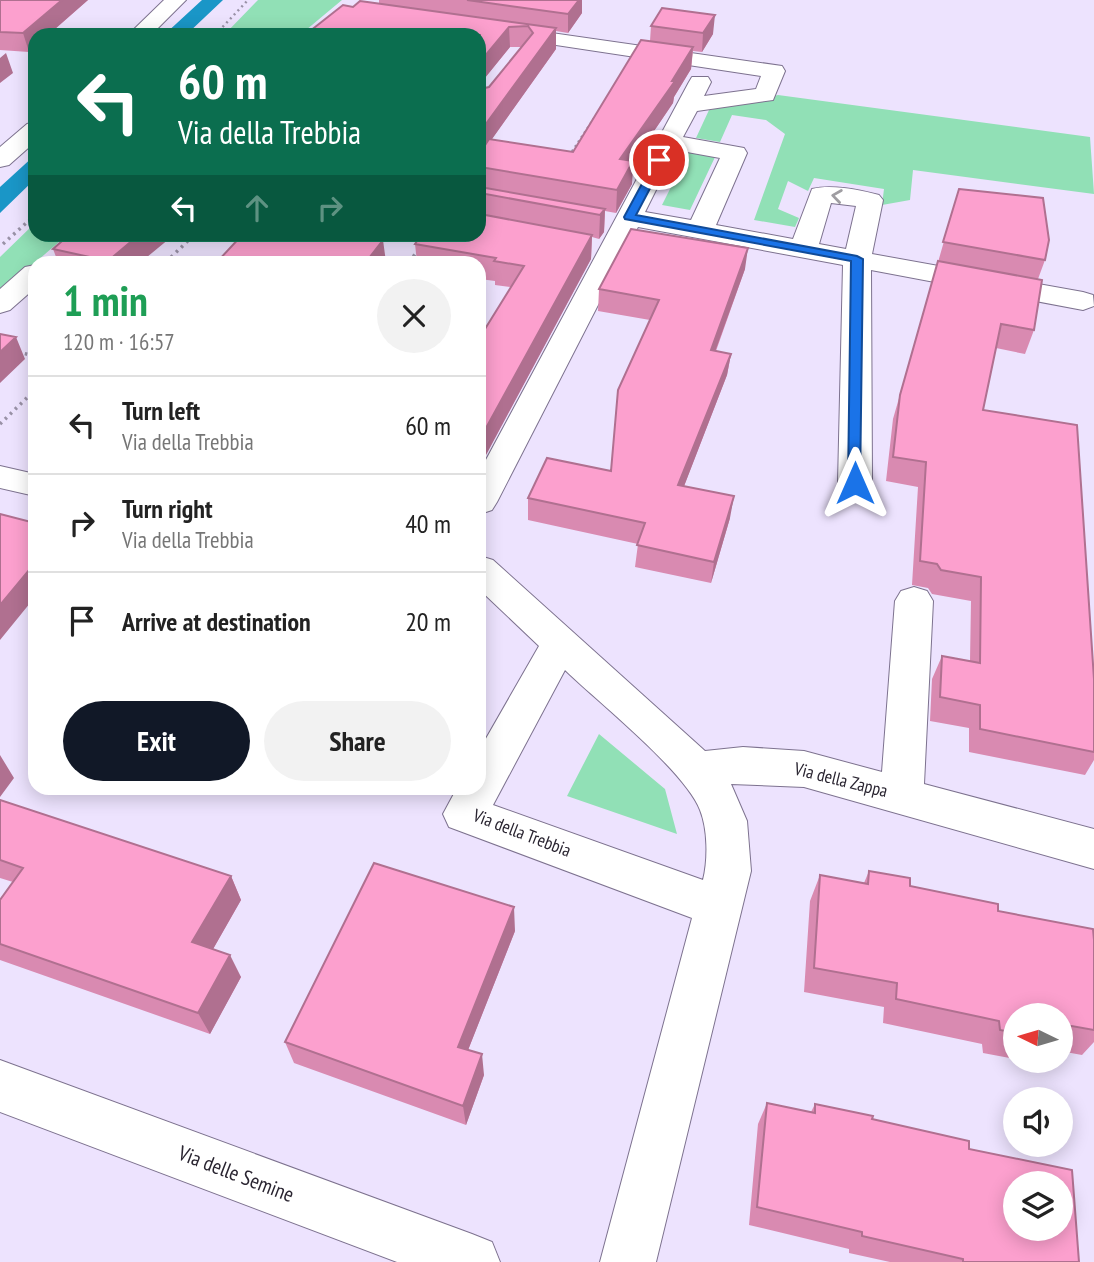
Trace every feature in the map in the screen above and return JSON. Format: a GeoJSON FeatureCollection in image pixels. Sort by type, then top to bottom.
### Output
{"type":"FeatureCollection","features":[{"type":"Feature","properties":{"kind":"street"},"geometry":{"type":"LineString","coordinates":[[146,28],[176,0]]}},
{"type":"Feature","properties":{"kind":"street"},"geometry":{"type":"LineString","coordinates":[[486,30],[774,71],[765,94],[688,105]]}},
{"type":"Feature","properties":{"kind":"street"},"geometry":{"type":"LineString","coordinates":[[486,489],[598,249],[669,142],[711,62]]}},
{"type":"Feature","properties":{"kind":"street"},"geometry":{"type":"LineString","coordinates":[[0,160],[28,135]]}},
{"type":"Feature","properties":{"kind":"street"},"geometry":{"type":"LineString","coordinates":[[669,142],[735,153],[700,230]]}},
{"type":"Feature","properties":{"kind":"street"},"geometry":{"type":"LineString","coordinates":[[804,249],[821,194],[870,200],[857,259],[855,483]]}},
{"type":"Feature","properties":{"kind":"street"},"geometry":{"type":"LineString","coordinates":[[618,221],[700,230],[1083,301]]}},
{"type":"Feature","properties":{"kind":"street"},"geometry":{"type":"LineString","coordinates":[[349,256],[361,242]]}},
{"type":"Feature","properties":{"kind":"street"},"geometry":{"type":"LineString","coordinates":[[0,304],[28,280]]}},
{"type":"Feature","properties":{"kind":"street"},"geometry":{"type":"LineString","coordinates":[[0,477],[28,483]]}},
{"type":"Feature","properties":{"kind":"street"},"geometry":{"type":"LineString","coordinates":[[486,579],[498,598],[560,643],[696,769],[715,794],[725,816],[728,871],[628,1262]]}},
{"type":"Feature","properties":{"kind":"street","name":"Via della Zappa"},"geometry":{"type":"LineString","coordinates":[[902,796],[914,601]]}},
{"type":"Feature","properties":{"kind":"street","name":"Via della Trebbia"},"geometry":{"type":"LineString","coordinates":[[486,776],[560,643]]}},
{"type":"Feature","properties":{"kind":"street","name":"Via della Zappa"},"geometry":{"type":"LineString","coordinates":[[696,769],[743,765],[793,768],[1094,849]]}},
{"type":"Feature","properties":{"kind":"street","name":"Via della Trebbia"},"geometry":{"type":"LineString","coordinates":[[476,795],[465,814],[719,906]]}},
{"type":"Feature","properties":{"kind":"street","name":"Via delle Semine"},"geometry":{"type":"LineString","coordinates":[[0,1086],[471,1262]]}},
{"type":"Feature","properties":{"kind":"path"},"geometry":{"type":"LineString","coordinates":[[222,28],[248,0]]}},
{"type":"Feature","properties":{"kind":"path"},"geometry":{"type":"LineString","coordinates":[[564,164],[637,51]]}},
{"type":"Feature","properties":{"kind":"path"},"geometry":{"type":"LineString","coordinates":[[0,247],[28,221]]}},
{"type":"Feature","properties":{"kind":"path"},"geometry":{"type":"LineString","coordinates":[[172,256],[187,242]]}},
{"type":"Feature","properties":{"kind":"path"},"geometry":{"type":"LineString","coordinates":[[414,256],[423,244]]}},
{"type":"Feature","properties":{"kind":"path"},"geometry":{"type":"LineString","coordinates":[[12,350],[28,354]]}},
{"type":"Feature","properties":{"kind":"path"},"geometry":{"type":"LineString","coordinates":[[0,424],[28,397]]}},
{"type":"Feature","properties":{"kind":"green space"},"geometry":{"type":"Polygon","coordinates":[[[258,0],[342,0],[308,28],[231,28],[258,0]]]}},
{"type":"Feature","properties":{"kind":"green space"},"geometry":{"type":"Polygon","coordinates":[[[778,95],[1090,137],[1094,194],[913,170],[910,200],[882,205],[884,189],[814,178],[808,191],[788,181],[778,209],[799,218],[795,227],[754,220],[785,134],[766,120],[732,115],[720,142],[696,138],[709,110],[778,95]]]}},
{"type":"Feature","properties":{"kind":"green space"},"geometry":{"type":"Polygon","coordinates":[[[689,151],[716,155],[690,210],[662,205],[689,151]]]}},
{"type":"Feature","properties":{"kind":"green space"},"geometry":{"type":"Polygon","coordinates":[[[28,230],[28,242],[59,242],[43,256],[28,256],[28,269],[0,293],[0,257],[28,230]]]}},
{"type":"Feature","properties":{"kind":"green space"},"geometry":{"type":"Polygon","coordinates":[[[599,734],[665,789],[677,834],[567,796],[599,734]]]}},
{"type":"Feature","properties":{"kind":"water"},"geometry":{"type":"Polygon","coordinates":[[[202,0],[223,0],[193,28],[172,28],[202,0]]]}},
{"type":"Feature","properties":{"kind":"water"},"geometry":{"type":"Polygon","coordinates":[[[28,161],[28,186],[0,213],[0,187],[28,161]]]}},
{"type":"Feature","properties":{"kind":"building"},"geometry":{"type":"Polygon","coordinates":[[[0,0],[62,0],[23,33],[0,32],[0,0]]]}},
{"type":"Feature","properties":{"kind":"building"},"geometry":{"type":"Polygon","coordinates":[[[467,0],[579,0],[568,14],[467,0]]]}},
{"type":"Feature","properties":{"kind":"building"},"geometry":{"type":"Polygon","coordinates":[[[360,1],[556,28],[486,124],[486,88],[533,33],[528,26],[509,27],[486,55],[486,28],[314,28],[343,5],[353,7],[360,1]]]}},
{"type":"Feature","properties":{"kind":"building"},"geometry":{"type":"Polygon","coordinates":[[[662,8],[715,15],[703,33],[651,26],[662,8]]]}},
{"type":"Feature","properties":{"kind":"building"},"geometry":{"type":"Polygon","coordinates":[[[641,40],[693,47],[672,81],[675,81],[620,159],[633,161],[617,190],[486,168],[486,144],[489,139],[573,152],[641,40]]]}},
{"type":"Feature","properties":{"kind":"building"},"geometry":{"type":"Polygon","coordinates":[[[486,188],[605,209],[600,215],[486,194],[486,188]]]}},
{"type":"Feature","properties":{"kind":"building"},"geometry":{"type":"Polygon","coordinates":[[[959,189],[1043,198],[1049,240],[1045,260],[943,242],[959,189]]]}},
{"type":"Feature","properties":{"kind":"building"},"geometry":{"type":"Polygon","coordinates":[[[486,215],[592,235],[486,428],[486,327],[524,266],[494,261],[496,258],[415,244],[486,242],[486,215]]]}},
{"type":"Feature","properties":{"kind":"building"},"geometry":{"type":"Polygon","coordinates":[[[631,229],[748,248],[711,350],[731,354],[678,485],[734,496],[714,562],[637,545],[645,523],[528,498],[547,458],[611,471],[618,390],[659,300],[599,289],[631,229]]]}},
{"type":"Feature","properties":{"kind":"building"},"geometry":{"type":"Polygon","coordinates":[[[61,242],[131,242],[114,256],[85,256],[53,249],[61,242]]]}},
{"type":"Feature","properties":{"kind":"building"},"geometry":{"type":"Polygon","coordinates":[[[236,242],[381,242],[371,256],[223,256],[236,242]]]}},
{"type":"Feature","properties":{"kind":"building"},"geometry":{"type":"Polygon","coordinates":[[[938,261],[1042,280],[1034,330],[1001,324],[983,410],[1077,425],[1094,679],[1094,752],[980,729],[980,705],[940,697],[942,656],[980,663],[981,577],[941,570],[937,564],[920,561],[926,462],[893,457],[900,395],[938,261]]]}},
{"type":"Feature","properties":{"kind":"building"},"geometry":{"type":"Polygon","coordinates":[[[0,334],[16,337],[0,352],[0,334]]]}},
{"type":"Feature","properties":{"kind":"building"},"geometry":{"type":"Polygon","coordinates":[[[0,514],[28,521],[28,571],[0,605],[0,514]]]}},
{"type":"Feature","properties":{"kind":"building"},"geometry":{"type":"Polygon","coordinates":[[[0,800],[231,876],[192,942],[230,955],[198,1013],[0,944],[0,900],[23,868],[0,860],[0,800]]]}},
{"type":"Feature","properties":{"kind":"building"},"geometry":{"type":"Polygon","coordinates":[[[374,863],[514,907],[458,1047],[482,1054],[463,1106],[285,1042],[374,863]]]}},
{"type":"Feature","properties":{"kind":"building"},"geometry":{"type":"Polygon","coordinates":[[[869,871],[910,878],[910,886],[998,904],[998,911],[1093,929],[1094,1030],[1073,1026],[1073,1003],[1003,1003],[1003,1031],[1000,1030],[999,1021],[896,999],[897,983],[814,968],[820,875],[868,884],[869,871]]]}},
{"type":"Feature","properties":{"kind":"building"},"geometry":{"type":"Polygon","coordinates":[[[767,1103],[815,1113],[815,1104],[873,1116],[872,1119],[969,1141],[969,1149],[1072,1170],[1003,1171],[1003,1241],[1073,1241],[1073,1183],[1079,1262],[963,1262],[963,1259],[862,1236],[862,1232],[757,1207],[767,1103]]]}},
{"type":"Feature","properties":{"kind":"route"},"geometry":{"type":"LineString","coordinates":[[659,160],[629,217],[857,259],[855,483]]}}]}
